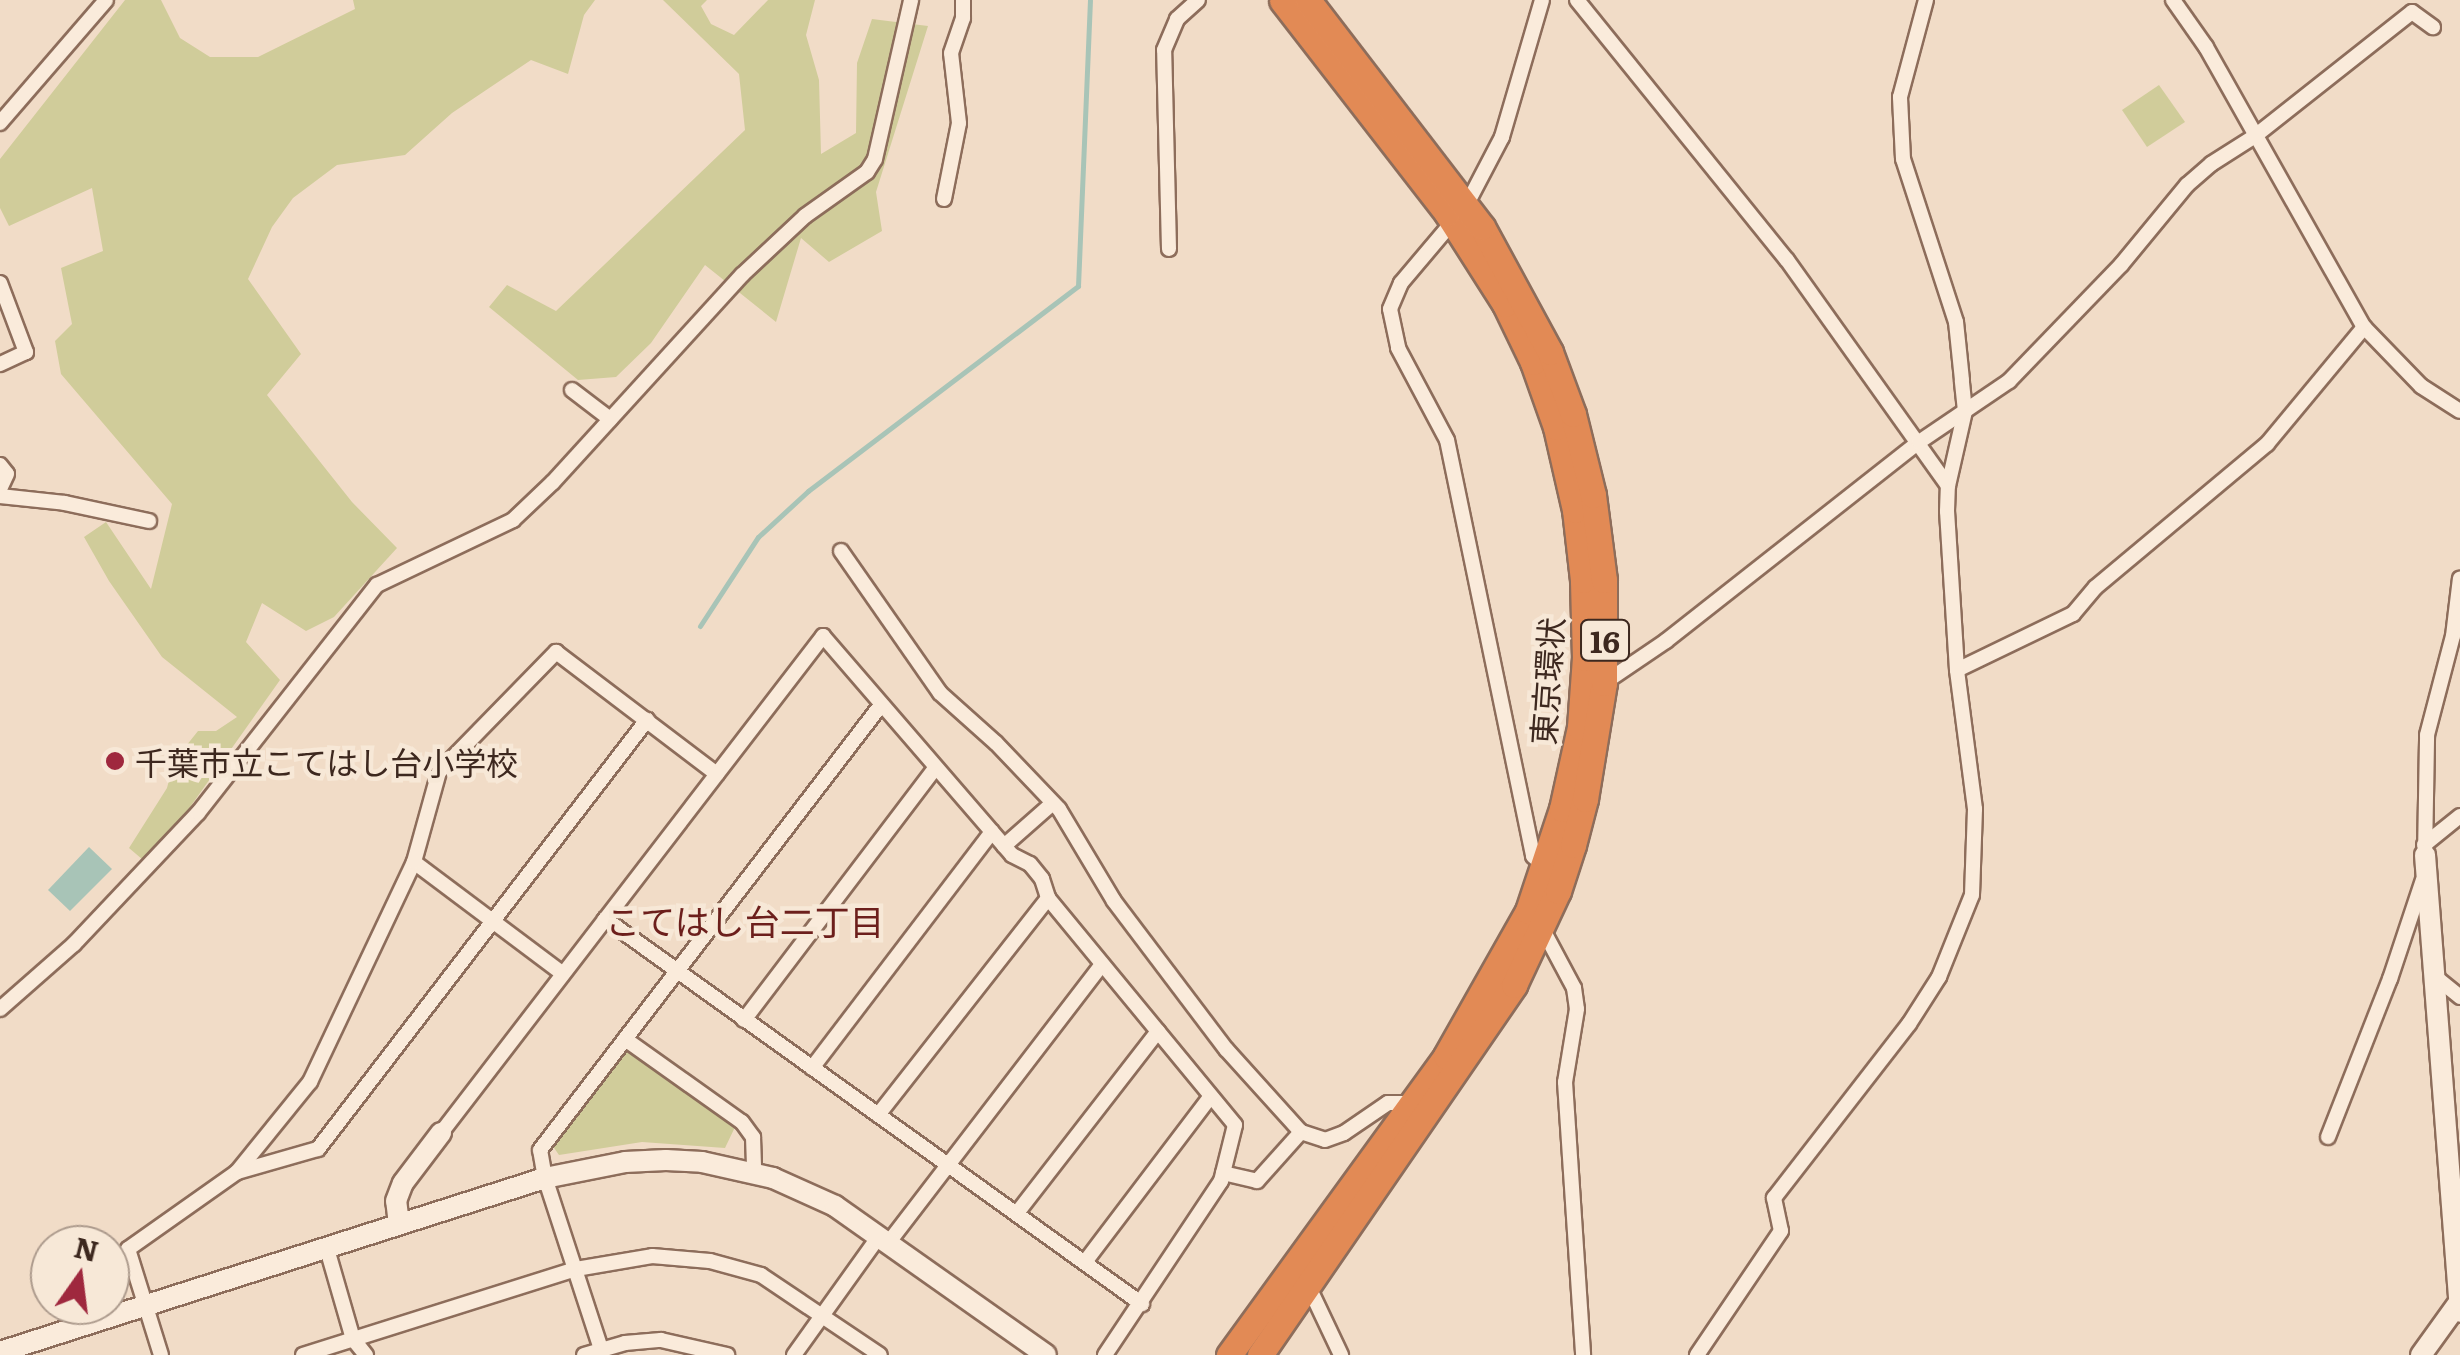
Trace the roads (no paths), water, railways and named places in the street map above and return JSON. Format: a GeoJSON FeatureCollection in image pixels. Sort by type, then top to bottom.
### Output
{"type":"FeatureCollection","features":[{"type":"Feature","properties":{"kind":"highway","name":"東京環状"},"geometry":{"type":"LineString","coordinates":[[1260,1355],[1302,1273],[1473,1015],[1528,911],[1545,866],[1580,727],[1583,580],[1574,510],[1556,427],[1533,362],[1460,215],[1282,0]]}},
{"type":"Feature","properties":{"kind":"highway","name":"東京環状"},"geometry":{"type":"LineString","coordinates":[[1230,1355],[1302,1273],[1484,1033],[1558,890],[1586,800],[1604,683],[1604,580],[1593,495],[1574,414],[1524,299],[1308,0]]}},
{"type":"Feature","properties":{"kind":"street"},"geometry":{"type":"LineString","coordinates":[[0,123],[106,0]]}},
{"type":"Feature","properties":{"kind":"street"},"geometry":{"type":"LineString","coordinates":[[0,1009],[74,944],[198,813],[377,586],[513,520],[742,275],[805,216],[866,172],[875,158],[910,0]]}},
{"type":"Feature","properties":{"kind":"street"},"geometry":{"type":"LineString","coordinates":[[944,199],[960,123],[950,61],[963,18],[963,0]]}},
{"type":"Feature","properties":{"kind":"street"},"geometry":{"type":"LineString","coordinates":[[1169,250],[1164,50],[1177,18],[1198,0]]}},
{"type":"Feature","properties":{"kind":"street"},"geometry":{"type":"LineString","coordinates":[[1542,0],[1502,137],[1460,215],[1392,298],[1391,324],[1398,348],[1446,440],[1533,856],[1545,866]]}},
{"type":"Feature","properties":{"kind":"street"},"geometry":{"type":"LineString","coordinates":[[1576,0],[1787,260],[1948,486]]}},
{"type":"Feature","properties":{"kind":"street"},"geometry":{"type":"LineString","coordinates":[[1697,1355],[1781,1231],[1774,1198],[1909,1024],[1958,934],[1972,895],[1976,840],[1957,670],[1948,486],[1965,411],[1956,322],[1903,159],[1900,97],[1926,0]]}},
{"type":"Feature","properties":{"kind":"street"},"geometry":{"type":"LineString","coordinates":[[2173,0],[2206,47],[2364,326],[2421,386],[2460,411]]}},
{"type":"Feature","properties":{"kind":"street"},"geometry":{"type":"LineString","coordinates":[[1604,683],[1666,640],[1919,442],[2009,381],[2121,265],[2187,185],[2412,12],[2433,28]]}},
{"type":"Feature","properties":{"kind":"street"},"geometry":{"type":"LineString","coordinates":[[0,283],[26,352],[0,364]]}},
{"type":"Feature","properties":{"kind":"street"},"geometry":{"type":"LineString","coordinates":[[1957,670],[2073,614],[2096,587],[2267,444],[2364,326]]}},
{"type":"Feature","properties":{"kind":"street"},"geometry":{"type":"LineString","coordinates":[[572,390],[610,419]]}},
{"type":"Feature","properties":{"kind":"street"},"geometry":{"type":"LineString","coordinates":[[0,465],[6,474],[0,493],[149,520]]}},
{"type":"Feature","properties":{"kind":"street"},"geometry":{"type":"LineString","coordinates":[[841,551],[940,693],[996,743],[1053,803],[1114,900],[1226,1049],[1301,1132],[1325,1140],[1344,1133],[1388,1103],[1413,1102]]}},
{"type":"Feature","properties":{"kind":"street"},"geometry":{"type":"LineString","coordinates":[[2460,578],[2453,636],[2427,735],[2425,856],[2460,1312]]}},
{"type":"Feature","properties":{"kind":"street"},"geometry":{"type":"LineString","coordinates":[[399,1224],[396,1201],[403,1184],[822,636],[1004,846],[1030,864],[1042,879],[1048,898],[1234,1124],[1222,1173],[1142,1304],[1104,1355]]}},
{"type":"Feature","properties":{"kind":"street"},"geometry":{"type":"LineString","coordinates":[[161,1355],[128,1249],[237,1172],[310,1082],[414,862],[439,772],[556,652],[717,774]]}},
{"type":"Feature","properties":{"kind":"street"},"geometry":{"type":"LineString","coordinates":[[601,1350],[545,1178],[540,1150],[881,705]]}},
{"type":"Feature","properties":{"kind":"street"},"geometry":{"type":"LineString","coordinates":[[237,1172],[318,1149],[647,720]]}},
{"type":"Feature","properties":{"kind":"street"},"geometry":{"type":"LineString","coordinates":[[744,1020],[936,768]]}},
{"type":"Feature","properties":{"kind":"street"},"geometry":{"type":"LineString","coordinates":[[1004,846],[1053,803]]}},
{"type":"Feature","properties":{"kind":"street"},"geometry":{"type":"LineString","coordinates":[[2328,1137],[2390,978],[2425,856],[2460,816]]}},
{"type":"Feature","properties":{"kind":"street"},"geometry":{"type":"LineString","coordinates":[[812,1068],[992,832]]}},
{"type":"Feature","properties":{"kind":"street"},"geometry":{"type":"LineString","coordinates":[[414,862],[563,974]]}},
{"type":"Feature","properties":{"kind":"street"},"geometry":{"type":"LineString","coordinates":[[878,1115],[1048,898]]}},
{"type":"Feature","properties":{"kind":"street"},"geometry":{"type":"LineString","coordinates":[[605,920],[1142,1304]]}},
{"type":"Feature","properties":{"kind":"street"},"geometry":{"type":"LineString","coordinates":[[1541,927],[1574,988],[1577,1010],[1565,1082],[1583,1355]]}},
{"type":"Feature","properties":{"kind":"street"},"geometry":{"type":"LineString","coordinates":[[794,1355],[884,1239],[948,1165],[1102,964]]}},
{"type":"Feature","properties":{"kind":"street"},"geometry":{"type":"LineString","coordinates":[[2434,976],[2460,996]]}},
{"type":"Feature","properties":{"kind":"street"},"geometry":{"type":"LineString","coordinates":[[1017,1213],[1158,1031]]}},
{"type":"Feature","properties":{"kind":"street"},"geometry":{"type":"LineString","coordinates":[[625,1039],[742,1122],[752,1137],[754,1174]]}},
{"type":"Feature","properties":{"kind":"street"},"geometry":{"type":"LineString","coordinates":[[1085,1262],[1211,1096]]}},
{"type":"Feature","properties":{"kind":"street"},"geometry":{"type":"LineString","coordinates":[[1222,1173],[1257,1181],[1301,1132]]}},
{"type":"Feature","properties":{"kind":"street"},"geometry":{"type":"LineString","coordinates":[[0,1352],[545,1178],[625,1162],[666,1160],[754,1174],[835,1206],[1046,1355]]}},
{"type":"Feature","properties":{"kind":"street"},"geometry":{"type":"LineString","coordinates":[[327,1249],[352,1339],[366,1355]]}},
{"type":"Feature","properties":{"kind":"street"},"geometry":{"type":"LineString","coordinates":[[303,1355],[576,1269],[652,1256],[710,1262],[761,1275],[880,1355]]}},
{"type":"Feature","properties":{"kind":"street"},"geometry":{"type":"LineString","coordinates":[[1302,1273],[1341,1355]]}},
{"type":"Feature","properties":{"kind":"street"},"geometry":{"type":"LineString","coordinates":[[2421,1355],[2460,1301]]}},
{"type":"Feature","properties":{"kind":"street"},"geometry":{"type":"LineString","coordinates":[[584,1355],[661,1340],[728,1355]]}},
{"type":"Feature","properties":{"kind":"waterway"},"geometry":{"type":"LineString","coordinates":[[700,626],[758,537],[808,491],[1078,286],[1090,0]]}},
{"type":"Feature","properties":{"kind":"place","name":"千葉市立こてはし台小学校"},"geometry":{"type":"Point","coordinates":[115,761]}},
{"type":"Feature","properties":{"kind":"district","name":"こてはし台二丁目"},"geometry":{"type":"Point","coordinates":[745,920]}}]}
